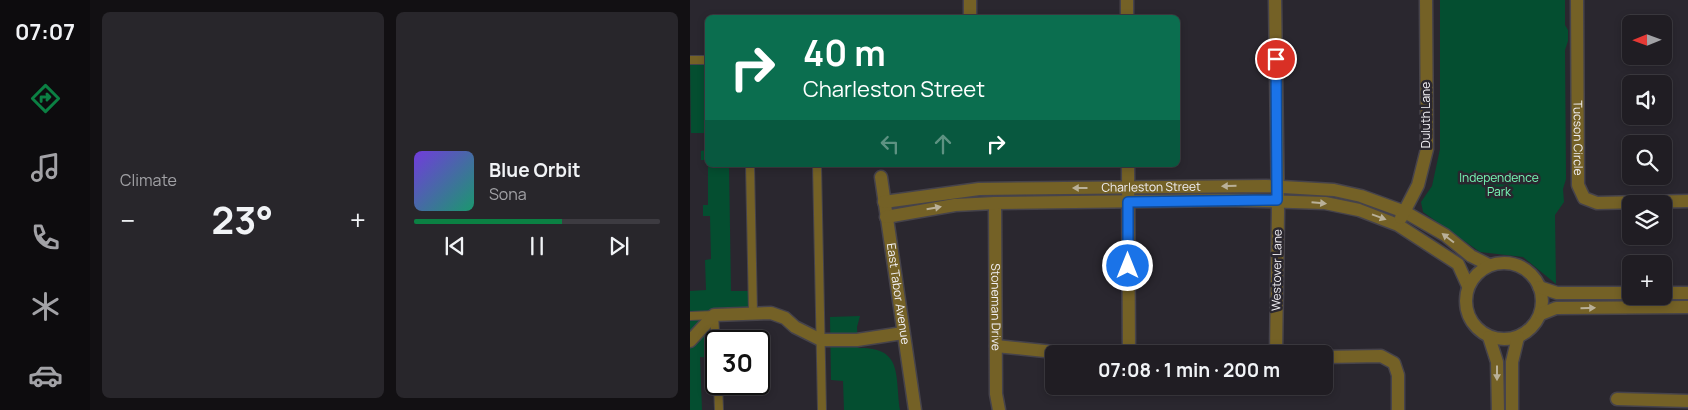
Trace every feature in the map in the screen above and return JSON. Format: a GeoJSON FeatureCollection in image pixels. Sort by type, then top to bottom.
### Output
{"type":"FeatureCollection","features":[{"type":"Feature","properties":{"kind":"street"},"geometry":{"type":"LineString","coordinates":[[970,0],[970,15]]}},
{"type":"Feature","properties":{"kind":"street"},"geometry":{"type":"LineString","coordinates":[[1127,0],[1127,15]]}},
{"type":"Feature","properties":{"kind":"street","name":"Westover Lane"},"geometry":{"type":"LineString","coordinates":[[1275,0],[1276,345]]}},
{"type":"Feature","properties":{"kind":"street","name":"Duluth Lane"},"geometry":{"type":"LineString","coordinates":[[1398,225],[1418,185],[1427,149],[1426,0]]}},
{"type":"Feature","properties":{"kind":"street","name":"Tucson Circle"},"geometry":{"type":"LineString","coordinates":[[1576,0],[1578,185],[1584,198],[1597,202],[1688,201]]}},
{"type":"Feature","properties":{"kind":"street"},"geometry":{"type":"LineString","coordinates":[[1128,167],[1129,345]]}},
{"type":"Feature","properties":{"kind":"street","name":"East Tabor Avenue"},"geometry":{"type":"LineString","coordinates":[[881,177],[915,410]]}},
{"type":"Feature","properties":{"kind":"street","name":"Charleston Street"},"geometry":{"type":"LineString","coordinates":[[884,202],[979,189],[1277,186],[1334,190],[1361,196],[1404,212],[1444,235],[1471,256],[1489,265]]}},
{"type":"Feature","properties":{"kind":"street","name":"Charleston Street"},"geometry":{"type":"LineString","coordinates":[[886,217],[955,205],[995,203],[1277,200],[1325,203],[1359,210],[1398,225],[1458,264],[1468,286]]}},
{"type":"Feature","properties":{"kind":"street","name":"Stoneman Drive"},"geometry":{"type":"LineString","coordinates":[[995,203],[996,346],[999,410]]}},
{"type":"Feature","properties":{"kind":"street"},"geometry":{"type":"LineString","coordinates":[[1489,265],[1517,266],[1530,274],[1539,287],[1542,301],[1541,314],[1531,328],[1518,337],[1504,340],[1489,337],[1476,328],[1468,314],[1466,300],[1468,286],[1477,274],[1489,265]]}},
{"type":"Feature","properties":{"kind":"street"},"geometry":{"type":"LineString","coordinates":[[1539,287],[1557,293],[1622,293]]}},
{"type":"Feature","properties":{"kind":"street"},"geometry":{"type":"LineString","coordinates":[[1672,293],[1688,293]]}},
{"type":"Feature","properties":{"kind":"street"},"geometry":{"type":"LineString","coordinates":[[1541,314],[1556,308],[1688,307]]}},
{"type":"Feature","properties":{"kind":"street"},"geometry":{"type":"LineString","coordinates":[[690,341],[714,315],[753,313],[771,313],[785,318],[795,328],[821,340],[857,340],[903,333]]}},
{"type":"Feature","properties":{"kind":"street"},"geometry":{"type":"LineString","coordinates":[[1489,337],[1497,362],[1498,410]]}},
{"type":"Feature","properties":{"kind":"street"},"geometry":{"type":"LineString","coordinates":[[1512,410],[1512,362],[1518,337]]}},
{"type":"Feature","properties":{"kind":"street"},"geometry":{"type":"LineString","coordinates":[[996,346],[1045,351]]}},
{"type":"Feature","properties":{"kind":"street"},"geometry":{"type":"LineString","coordinates":[[1333,357],[1381,356],[1394,363],[1398,375],[1398,410]]}},
{"type":"Feature","properties":{"kind":"street"},"geometry":{"type":"LineString","coordinates":[[1617,399],[1688,400]]}},
{"type":"Feature","properties":{"kind":"lane"},"geometry":{"type":"LineString","coordinates":[[690,60],[705,60]]}},
{"type":"Feature","properties":{"kind":"lane"},"geometry":{"type":"LineString","coordinates":[[750,167],[753,313]]}},
{"type":"Feature","properties":{"kind":"lane"},"geometry":{"type":"LineString","coordinates":[[818,167],[822,410]]}},
{"type":"Feature","properties":{"kind":"lane"},"geometry":{"type":"LineString","coordinates":[[690,316],[714,315],[715,330]]}},
{"type":"Feature","properties":{"kind":"lane"},"geometry":{"type":"LineString","coordinates":[[718,395],[719,410]]}},
{"type":"Feature","properties":{"kind":"green space","name":"Independence Park"},"geometry":{"type":"Polygon","coordinates":[[[1440,0],[1565,0],[1565,25],[1568,30],[1568,41],[1565,50],[1566,179],[1563,189],[1564,202],[1555,215],[1556,284],[1523,257],[1480,252],[1423,212],[1421,202],[1432,186],[1440,149],[1440,0]]]}},
{"type":"Feature","properties":{"kind":"green space"},"geometry":{"type":"Polygon","coordinates":[[[690,60],[705,60],[705,133],[691,133],[690,60]]]}},
{"type":"Feature","properties":{"kind":"green space"},"geometry":{"type":"Polygon","coordinates":[[[705,150],[705,160],[701,160],[701,151],[705,150]]]}},
{"type":"Feature","properties":{"kind":"green space"},"geometry":{"type":"Polygon","coordinates":[[[708,167],[729,167],[731,291],[752,291],[753,313],[714,315],[715,330],[705,330],[705,357],[700,357],[702,410],[690,410],[690,291],[706,290],[705,260],[711,259],[710,216],[703,216],[703,205],[708,205],[708,167]]]}},
{"type":"Feature","properties":{"kind":"green space"},"geometry":{"type":"Polygon","coordinates":[[[860,316],[857,327],[858,348],[883,352],[890,358],[896,375],[900,410],[844,410],[843,381],[831,380],[830,317],[860,316]]]}},
{"type":"Feature","properties":{"kind":"route"},"geometry":{"type":"LineString","coordinates":[[1128,266],[1128,202],[1277,200],[1276,59]]}}]}
